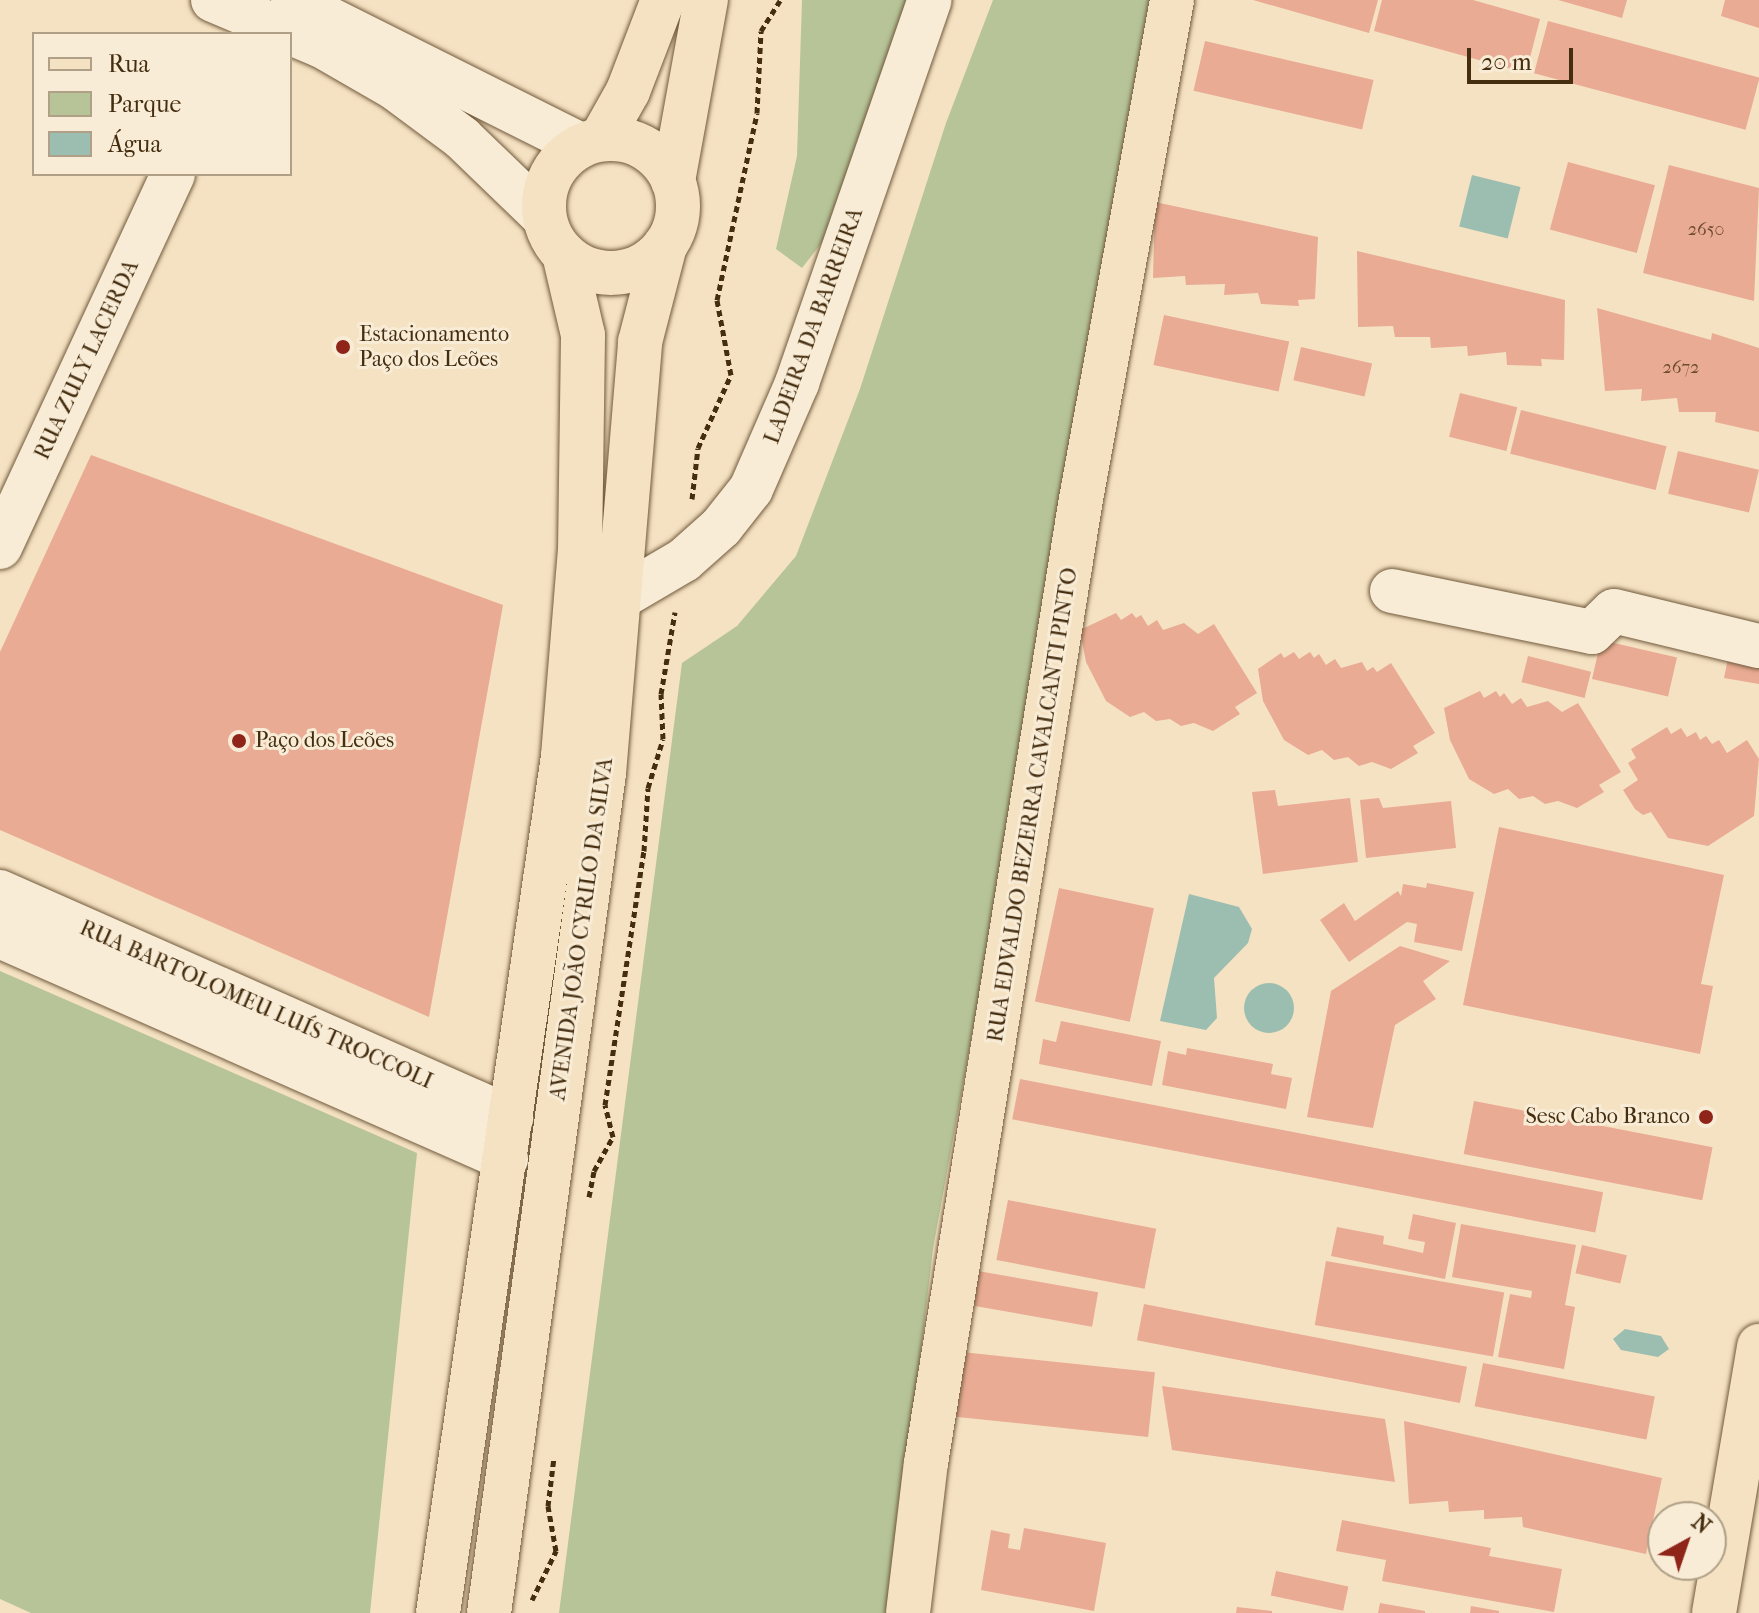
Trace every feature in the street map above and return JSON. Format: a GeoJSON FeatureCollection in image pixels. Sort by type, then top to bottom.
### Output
{"type":"FeatureCollection","features":[{"type":"Feature","properties":{"kind":"main road"},"geometry":{"type":"LineString","coordinates":[[663,0],[628,91],[591,142],[550,175],[554,235],[583,267],[628,271],[649,261],[665,245],[675,225],[673,181],[706,0]]}},
{"type":"Feature","properties":{"kind":"main road","name":"RUA EDVALDO BEZERRA CAVALCANTI PINTO"},"geometry":{"type":"LineString","coordinates":[[908,1613],[926,1463],[1081,499],[1172,0]]}},
{"type":"Feature","properties":{"kind":"main road"},"geometry":{"type":"LineString","coordinates":[[591,142],[644,147],[673,181]]}},
{"type":"Feature","properties":{"kind":"main road","name":"AVENIDA JOÃO CYRILO DA SILVA"},"geometry":{"type":"LineString","coordinates":[[438,1613],[563,756],[580,551],[583,335],[554,235]]}},
{"type":"Feature","properties":{"kind":"main road","name":"AVENIDA JOÃO CYRILO DA SILVA"},"geometry":{"type":"LineString","coordinates":[[489,1613],[604,773],[640,342],[665,245]]}},
{"type":"Feature","properties":{"kind":"main road"},"geometry":{"type":"LineString","coordinates":[[1714,1613],[1759,1346]]}},
{"type":"Feature","properties":{"kind":"street"},"geometry":{"type":"LineString","coordinates":[[291,0],[591,142]]}},
{"type":"Feature","properties":{"kind":"street","name":"LADEIRA DA BARREIRA"},"geometry":{"type":"LineString","coordinates":[[621,597],[684,560],[721,527],[751,489],[776,439],[930,0]]}},
{"type":"Feature","properties":{"kind":"street"},"geometry":{"type":"LineString","coordinates":[[233,16],[280,32]]}},
{"type":"Feature","properties":{"kind":"street"},"geometry":{"type":"LineString","coordinates":[[292,36],[322,46],[395,88],[462,138],[554,235]]}},
{"type":"Feature","properties":{"kind":"street","name":"RUA ZULY LACERDA"},"geometry":{"type":"LineString","coordinates":[[0,547],[172,176]]}},
{"type":"Feature","properties":{"kind":"street"},"geometry":{"type":"LineString","coordinates":[[1392,591],[1592,632],[1614,611],[1759,646]]}},
{"type":"Feature","properties":{"kind":"street","name":"RUA BARTOLOMEU LUÍS TROCCOLI"},"geometry":{"type":"LineString","coordinates":[[0,892],[508,1138]]}},
{"type":"Feature","properties":{"kind":"street","name":"RUA BARTOLOMEU LUÍS TROCCOLI"},"geometry":{"type":"LineString","coordinates":[[0,936],[508,1138]]}},
{"type":"Feature","properties":{"kind":"path"},"geometry":{"type":"LineString","coordinates":[[589,1200],[594,1171],[613,1137],[605,1105],[644,851],[648,788],[663,739],[661,694],[684,560],[698,448],[731,375],[717,300],[757,113],[761,31],[780,0]]}},
{"type":"Feature","properties":{"kind":"path"},"geometry":{"type":"LineString","coordinates":[[530,1613],[556,1551],[548,1506],[555,1447]]}},
{"type":"Feature","properties":{"kind":"green space"},"geometry":{"type":"Polygon","coordinates":[[[802,0],[923,0],[864,189],[802,268],[776,249],[797,156],[802,0]]]}},
{"type":"Feature","properties":{"kind":"green space"},"geometry":{"type":"Polygon","coordinates":[[[993,0],[1160,0],[933,1249],[890,1613],[559,1613],[682,663],[737,626],[796,556],[860,389],[946,123],[993,0]]]}},
{"type":"Feature","properties":{"kind":"green space"},"geometry":{"type":"Polygon","coordinates":[[[0,971],[417,1153],[370,1613],[31,1613],[0,1599],[0,971]]]}},
{"type":"Feature","properties":{"kind":"water"},"geometry":{"type":"Polygon","coordinates":[[[1472,175],[1521,187],[1508,239],[1459,226],[1472,175]]]}},
{"type":"Feature","properties":{"kind":"water"},"geometry":{"type":"Polygon","coordinates":[[[1189,894],[1239,907],[1252,929],[1248,943],[1214,978],[1217,1018],[1206,1030],[1160,1021],[1189,894]]]}},
{"type":"Feature","properties":{"kind":"water"},"geometry":{"type":"Polygon","coordinates":[[[1269,983],[1286,991],[1294,1008],[1286,1025],[1269,1033],[1252,1025],[1244,1008],[1252,991],[1269,983]]]}},
{"type":"Feature","properties":{"kind":"water"},"geometry":{"type":"Polygon","coordinates":[[[1625,1329],[1661,1336],[1669,1349],[1658,1357],[1621,1350],[1613,1339],[1625,1329]]]}},
{"type":"Feature","properties":{"kind":"building"},"geometry":{"type":"Polygon","coordinates":[[[1253,0],[1378,0],[1369,33],[1253,0]]]}},
{"type":"Feature","properties":{"kind":"building"},"geometry":{"type":"Polygon","coordinates":[[[1382,0],[1473,0],[1540,19],[1526,73],[1374,31],[1382,0]]]}},
{"type":"Feature","properties":{"kind":"building"},"geometry":{"type":"Polygon","coordinates":[[[1558,0],[1627,0],[1622,18],[1558,0]]]}},
{"type":"Feature","properties":{"kind":"building"},"geometry":{"type":"Polygon","coordinates":[[[1725,0],[1759,0],[1759,28],[1721,16],[1725,0]]]}},
{"type":"Feature","properties":{"kind":"building"},"geometry":{"type":"Polygon","coordinates":[[[1548,21],[1759,78],[1746,130],[1534,73],[1548,21]]]}},
{"type":"Feature","properties":{"kind":"building"},"geometry":{"type":"Polygon","coordinates":[[[1205,41],[1374,80],[1362,130],[1194,91],[1205,41]]]}},
{"type":"Feature","properties":{"kind":"building"},"geometry":{"type":"Polygon","coordinates":[[[1568,162],[1655,185],[1637,253],[1550,230],[1568,162]]]}},
{"type":"Feature","properties":{"kind":"building"},"geometry":{"type":"Polygon","coordinates":[[[1669,165],[1759,188],[1754,301],[1643,273],[1669,165]]]}},
{"type":"Feature","properties":{"kind":"building"},"geometry":{"type":"Polygon","coordinates":[[[1155,202],[1318,237],[1315,299],[1298,300],[1299,306],[1261,304],[1258,293],[1224,295],[1225,284],[1186,285],[1185,276],[1153,278],[1155,202]]]}},
{"type":"Feature","properties":{"kind":"building"},"geometry":{"type":"Polygon","coordinates":[[[1357,251],[1565,300],[1564,360],[1541,359],[1542,366],[1507,365],[1506,352],[1468,356],[1467,346],[1431,348],[1430,337],[1395,337],[1393,326],[1358,327],[1357,251]]]}},
{"type":"Feature","properties":{"kind":"building"},"geometry":{"type":"Polygon","coordinates":[[[1597,308],[1711,340],[1712,333],[1759,348],[1759,432],[1715,422],[1716,412],[1679,412],[1677,398],[1641,401],[1642,389],[1605,391],[1597,308]]]}},
{"type":"Feature","properties":{"kind":"building"},"geometry":{"type":"Polygon","coordinates":[[[1164,315],[1289,342],[1279,391],[1153,365],[1164,315]]]}},
{"type":"Feature","properties":{"kind":"building"},"geometry":{"type":"Polygon","coordinates":[[[1301,347],[1372,363],[1364,397],[1293,380],[1301,347]]]}},
{"type":"Feature","properties":{"kind":"building"},"geometry":{"type":"Polygon","coordinates":[[[1460,393],[1517,407],[1506,451],[1449,437],[1460,393]]]}},
{"type":"Feature","properties":{"kind":"building"},"geometry":{"type":"Polygon","coordinates":[[[1521,410],[1667,446],[1656,490],[1510,454],[1521,410]]]}},
{"type":"Feature","properties":{"kind":"building"},"geometry":{"type":"Polygon","coordinates":[[[1678,451],[1759,470],[1749,513],[1668,494],[1678,451]]]}},
{"type":"Feature","properties":{"kind":"building","name":"Paço dos Leões"},"geometry":{"type":"Polygon","coordinates":[[[91,455],[503,605],[429,1017],[0,830],[0,652],[91,455]]]}},
{"type":"Feature","properties":{"kind":"building"},"geometry":{"type":"Polygon","coordinates":[[[1116,613],[1121,620],[1132,613],[1136,618],[1141,615],[1148,626],[1157,620],[1163,630],[1184,623],[1198,634],[1214,624],[1257,693],[1235,707],[1240,714],[1213,731],[1194,723],[1181,726],[1170,719],[1156,721],[1144,712],[1130,717],[1106,701],[1086,662],[1080,630],[1116,613]]]}},
{"type":"Feature","properties":{"kind":"building"},"geometry":{"type":"Polygon","coordinates":[[[1601,640],[1677,658],[1668,697],[1592,679],[1601,640]]]}},
{"type":"Feature","properties":{"kind":"building"},"geometry":{"type":"Polygon","coordinates":[[[1731,644],[1759,649],[1759,684],[1724,678],[1731,644]]]}},
{"type":"Feature","properties":{"kind":"building"},"geometry":{"type":"Polygon","coordinates":[[[1294,652],[1299,659],[1310,652],[1314,658],[1319,654],[1326,665],[1335,659],[1341,668],[1362,662],[1367,671],[1373,667],[1377,672],[1391,663],[1435,733],[1413,746],[1418,753],[1391,769],[1372,762],[1359,766],[1348,757],[1334,760],[1322,750],[1308,755],[1284,740],[1263,701],[1258,669],[1281,653],[1284,658],[1294,652]]]}},
{"type":"Feature","properties":{"kind":"building"},"geometry":{"type":"Polygon","coordinates":[[[1528,656],[1591,672],[1585,698],[1521,682],[1528,656]]]}},
{"type":"Feature","properties":{"kind":"building"},"geometry":{"type":"Polygon","coordinates":[[[1480,691],[1484,698],[1496,691],[1500,697],[1504,693],[1512,704],[1521,698],[1527,707],[1548,701],[1562,712],[1578,703],[1621,772],[1599,785],[1604,792],[1577,808],[1558,801],[1545,804],[1533,796],[1519,799],[1508,789],[1494,794],[1469,779],[1450,740],[1444,708],[1480,691]]]}},
{"type":"Feature","properties":{"kind":"building"},"geometry":{"type":"Polygon","coordinates":[[[1667,727],[1671,734],[1681,728],[1687,737],[1696,732],[1700,740],[1706,736],[1712,744],[1719,740],[1727,753],[1747,740],[1759,759],[1754,816],[1708,846],[1668,838],[1651,812],[1643,815],[1635,809],[1623,790],[1638,780],[1628,763],[1636,758],[1631,749],[1667,727]]]}},
{"type":"Feature","properties":{"kind":"building"},"geometry":{"type":"Polygon","coordinates":[[[1275,790],[1278,806],[1350,798],[1358,862],[1263,874],[1252,792],[1275,790]]]}},
{"type":"Feature","properties":{"kind":"building"},"geometry":{"type":"Polygon","coordinates":[[[1379,798],[1383,808],[1451,801],[1456,848],[1366,858],[1360,800],[1379,798]]]}},
{"type":"Feature","properties":{"kind":"building"},"geometry":{"type":"Polygon","coordinates":[[[1499,827],[1724,875],[1701,984],[1713,986],[1700,1054],[1463,1005],[1499,827]]]}},
{"type":"Feature","properties":{"kind":"building"},"geometry":{"type":"Polygon","coordinates":[[[1427,883],[1474,892],[1462,951],[1414,942],[1417,924],[1407,922],[1349,962],[1320,920],[1344,903],[1355,921],[1398,891],[1401,896],[1403,884],[1426,888],[1427,883]]]}},
{"type":"Feature","properties":{"kind":"building"},"geometry":{"type":"Polygon","coordinates":[[[1059,888],[1154,908],[1130,1022],[1035,1001],[1059,888]]]}},
{"type":"Feature","properties":{"kind":"building"},"geometry":{"type":"Polygon","coordinates":[[[1400,946],[1450,961],[1423,981],[1436,999],[1395,1025],[1373,1128],[1307,1117],[1331,991],[1400,946]]]}},
{"type":"Feature","properties":{"kind":"building"},"geometry":{"type":"Polygon","coordinates":[[[1061,1021],[1161,1041],[1152,1086],[1039,1064],[1043,1039],[1056,1042],[1061,1021]]]}},
{"type":"Feature","properties":{"kind":"building"},"geometry":{"type":"Polygon","coordinates":[[[1187,1048],[1273,1064],[1271,1074],[1292,1078],[1286,1109],[1162,1085],[1168,1051],[1186,1055],[1187,1048]]]}},
{"type":"Feature","properties":{"kind":"building"},"geometry":{"type":"Polygon","coordinates":[[[1020,1079],[1603,1192],[1595,1233],[1012,1119],[1020,1079]]]}},
{"type":"Feature","properties":{"kind":"building"},"geometry":{"type":"Polygon","coordinates":[[[1474,1101],[1713,1147],[1702,1200],[1464,1154],[1474,1101]]]}},
{"type":"Feature","properties":{"kind":"building"},"geometry":{"type":"Polygon","coordinates":[[[1008,1200],[1156,1229],[1145,1289],[996,1260],[1008,1200]]]}},
{"type":"Feature","properties":{"kind":"building"},"geometry":{"type":"Polygon","coordinates":[[[1413,1214],[1456,1223],[1445,1279],[1331,1256],[1337,1227],[1384,1236],[1383,1244],[1423,1253],[1425,1242],[1408,1239],[1413,1214]]]}},
{"type":"Feature","properties":{"kind":"building"},"geometry":{"type":"Polygon","coordinates":[[[1461,1224],[1576,1245],[1565,1305],[1575,1307],[1564,1369],[1498,1357],[1510,1294],[1531,1298],[1532,1291],[1452,1277],[1461,1224]]]}},
{"type":"Feature","properties":{"kind":"building"},"geometry":{"type":"Polygon","coordinates":[[[1582,1245],[1627,1255],[1620,1284],[1575,1273],[1582,1245]]]}},
{"type":"Feature","properties":{"kind":"building"},"geometry":{"type":"Polygon","coordinates":[[[1326,1261],[1504,1292],[1493,1356],[1315,1325],[1326,1261]]]}},
{"type":"Feature","properties":{"kind":"building"},"geometry":{"type":"Polygon","coordinates":[[[978,1271],[1098,1292],[1092,1327],[972,1305],[978,1271]]]}},
{"type":"Feature","properties":{"kind":"building"},"geometry":{"type":"Polygon","coordinates":[[[1144,1304],[1467,1367],[1460,1403],[1137,1340],[1144,1304]]]}},
{"type":"Feature","properties":{"kind":"building"},"geometry":{"type":"Polygon","coordinates":[[[962,1352],[1155,1372],[1148,1437],[955,1417],[962,1352]]]}},
{"type":"Feature","properties":{"kind":"building"},"geometry":{"type":"Polygon","coordinates":[[[1483,1363],[1655,1396],[1646,1440],[1475,1406],[1483,1363]]]}},
{"type":"Feature","properties":{"kind":"building"},"geometry":{"type":"Polygon","coordinates":[[[1162,1386],[1385,1419],[1395,1482],[1172,1450],[1162,1386]]]}},
{"type":"Feature","properties":{"kind":"building"},"geometry":{"type":"Polygon","coordinates":[[[1404,1421],[1662,1478],[1657,1501],[1647,1501],[1646,1554],[1523,1527],[1522,1517],[1484,1519],[1484,1510],[1449,1512],[1448,1501],[1409,1504],[1404,1421]]]}},
{"type":"Feature","properties":{"kind":"building"},"geometry":{"type":"Polygon","coordinates":[[[1342,1520],[1491,1548],[1489,1556],[1562,1569],[1554,1612],[1382,1581],[1386,1560],[1336,1551],[1342,1520]]]}},
{"type":"Feature","properties":{"kind":"building"},"geometry":{"type":"Polygon","coordinates":[[[1024,1528],[1106,1543],[1094,1611],[981,1590],[991,1530],[1010,1534],[1008,1548],[1020,1550],[1024,1528]]]}},
{"type":"Feature","properties":{"kind":"building"},"geometry":{"type":"Polygon","coordinates":[[[1276,1571],[1348,1586],[1343,1611],[1271,1595],[1276,1571]]]}},
{"type":"Feature","properties":{"kind":"building"},"geometry":{"type":"Polygon","coordinates":[[[1380,1603],[1425,1611],[1425,1613],[1378,1613],[1380,1603]]]}},
{"type":"Feature","properties":{"kind":"building"},"geometry":{"type":"Polygon","coordinates":[[[1471,1606],[1499,1611],[1499,1613],[1470,1613],[1471,1606]]]}},
{"type":"Feature","properties":{"kind":"building"},"geometry":{"type":"Polygon","coordinates":[[[1237,1607],[1272,1611],[1272,1613],[1236,1613],[1237,1607]]]}},
{"type":"Feature","properties":{"kind":"place","name":"Estacionamento Paço dos Leões"},"geometry":{"type":"Point","coordinates":[343,347]}},
{"type":"Feature","properties":{"kind":"place","name":"Paço dos Leões"},"geometry":{"type":"Point","coordinates":[239,741]}},
{"type":"Feature","properties":{"kind":"place","name":"Sesc Cabo Branco"},"geometry":{"type":"Point","coordinates":[1706,1117]}}]}
